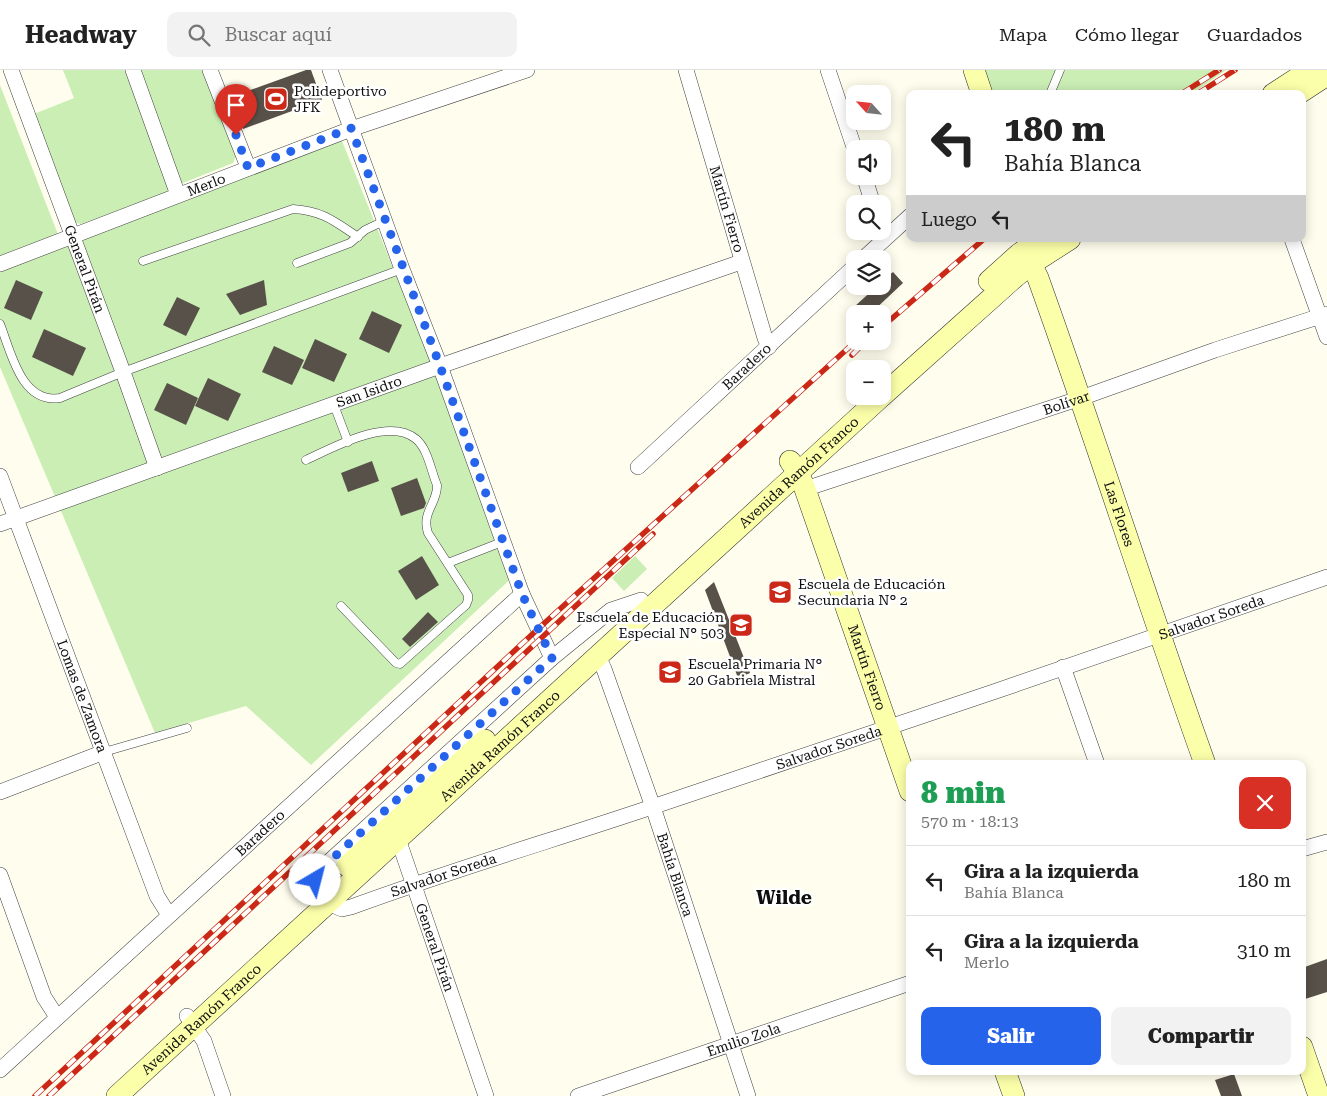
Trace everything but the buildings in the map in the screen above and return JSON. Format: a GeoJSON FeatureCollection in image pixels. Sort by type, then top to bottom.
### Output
{"type":"FeatureCollection","features":[{"type":"Feature","properties":{"kind":"main road"},"geometry":{"type":"LineString","coordinates":[[974,70],[981,90]]}},
{"type":"Feature","properties":{"kind":"main road"},"geometry":{"type":"LineString","coordinates":[[1279,90],[1310,70]]}},
{"type":"Feature","properties":{"kind":"main road"},"geometry":{"type":"LineString","coordinates":[[1303,90],[1327,75]]}},
{"type":"Feature","properties":{"kind":"main road"},"geometry":{"type":"LineString","coordinates":[[891,370],[1006,265],[1035,242]]}},
{"type":"Feature","properties":{"kind":"main road","name":"Avenida Ramón Franco"},"geometry":{"type":"LineString","coordinates":[[891,388],[1030,264],[1065,242]]}},
{"type":"Feature","properties":{"kind":"main road","name":"Las Flores"},"geometry":{"type":"LineString","coordinates":[[1030,264],[1038,278],[1081,398],[1159,636],[1204,760]]}},
{"type":"Feature","properties":{"kind":"main road","name":"Avenida Ramón Franco"},"geometry":{"type":"LineString","coordinates":[[396,832],[641,600],[798,474],[855,405]]}},
{"type":"Feature","properties":{"kind":"main road","name":"Avenida Ramón Franco"},"geometry":{"type":"LineString","coordinates":[[100,1096],[190,1021],[396,832],[598,656],[872,405]]}},
{"type":"Feature","properties":{"kind":"main road","name":"Martín Fierro"},"geometry":{"type":"LineString","coordinates":[[798,474],[906,779]]}},
{"type":"Feature","properties":{"kind":"main road","name":"Avenida Ramón Franco"},"geometry":{"type":"LineString","coordinates":[[117,1096],[190,1021]]}},
{"type":"Feature","properties":{"kind":"main road"},"geometry":{"type":"LineString","coordinates":[[1306,1059],[1319,1096]]}},
{"type":"Feature","properties":{"kind":"main road"},"geometry":{"type":"LineString","coordinates":[[1006,1075],[1014,1096]]}},
{"type":"Feature","properties":{"kind":"street","name":"General Pirán"},"geometry":{"type":"LineString","coordinates":[[11,70],[124,372],[157,468]]}},
{"type":"Feature","properties":{"kind":"street"},"geometry":{"type":"LineString","coordinates":[[133,70],[178,195]]}},
{"type":"Feature","properties":{"kind":"street"},"geometry":{"type":"LineString","coordinates":[[210,70],[248,168]]}},
{"type":"Feature","properties":{"kind":"street"},"geometry":{"type":"LineString","coordinates":[[330,70],[384,221],[440,366],[502,542],[522,594],[552,658]]}},
{"type":"Feature","properties":{"kind":"street","name":"Merlo"},"geometry":{"type":"LineString","coordinates":[[0,264],[351,128],[527,70]]}},
{"type":"Feature","properties":{"kind":"street","name":"Martín Fierro"},"geometry":{"type":"LineString","coordinates":[[686,70],[741,262],[769,347]]}},
{"type":"Feature","properties":{"kind":"street"},"geometry":{"type":"LineString","coordinates":[[828,70],[852,140]]}},
{"type":"Feature","properties":{"kind":"street"},"geometry":{"type":"LineString","coordinates":[[891,228],[906,219]]}},
{"type":"Feature","properties":{"kind":"street"},"geometry":{"type":"LineString","coordinates":[[870,250],[878,240]]}},
{"type":"Feature","properties":{"kind":"street"},"geometry":{"type":"LineString","coordinates":[[1293,242],[1324,315],[1327,338]]}},
{"type":"Feature","properties":{"kind":"street","name":"San Isidro"},"geometry":{"type":"LineString","coordinates":[[0,524],[440,366],[741,262]]}},
{"type":"Feature","properties":{"kind":"street","name":"Baradero"},"geometry":{"type":"LineString","coordinates":[[638,466],[846,274]]}},
{"type":"Feature","properties":{"kind":"street","name":"Bolívar"},"geometry":{"type":"LineString","coordinates":[[798,474],[1081,398],[1215,350],[1324,315]]}},
{"type":"Feature","properties":{"kind":"street","name":"Lomas de Zamora"},"geometry":{"type":"LineString","coordinates":[[0,476],[157,896],[169,915]]}},
{"type":"Feature","properties":{"kind":"street","name":"Salvador Soreda"},"geometry":{"type":"LineString","coordinates":[[324,897],[342,909],[350,907],[414,884],[653,807],[1159,636],[1327,577]]}},
{"type":"Feature","properties":{"kind":"street","name":"Baradero"},"geometry":{"type":"LineString","coordinates":[[0,1070],[522,594]]}},
{"type":"Feature","properties":{"kind":"street"},"geometry":{"type":"LineString","coordinates":[[324,897],[315,880],[321,869],[552,658],[610,610],[641,600]]}},
{"type":"Feature","properties":{"kind":"street","name":"Bahía Blanca"},"geometry":{"type":"LineString","coordinates":[[598,656],[653,807],[748,1096]]}},
{"type":"Feature","properties":{"kind":"street"},"geometry":{"type":"LineString","coordinates":[[1063,667],[1096,760]]}},
{"type":"Feature","properties":{"kind":"street"},"geometry":{"type":"LineString","coordinates":[[0,792],[104,752]]}},
{"type":"Feature","properties":{"kind":"street"},"geometry":{"type":"LineString","coordinates":[[396,832],[395,809],[399,798]]}},
{"type":"Feature","properties":{"kind":"street","name":"General Pirán"},"geometry":{"type":"LineString","coordinates":[[396,832],[486,1096]]}},
{"type":"Feature","properties":{"kind":"street"},"geometry":{"type":"LineString","coordinates":[[1306,848],[1327,842]]}},
{"type":"Feature","properties":{"kind":"street"},"geometry":{"type":"LineString","coordinates":[[0,876],[44,997],[57,1017]]}},
{"type":"Feature","properties":{"kind":"street","name":"Emilio Zola"},"geometry":{"type":"LineString","coordinates":[[578,1096],[906,983]]}},
{"type":"Feature","properties":{"kind":"street"},"geometry":{"type":"LineString","coordinates":[[190,1021],[204,1041],[223,1096]]}},
{"type":"Feature","properties":{"kind":"lane"},"geometry":{"type":"LineString","coordinates":[[1052,90],[1060,70]]}},
{"type":"Feature","properties":{"kind":"lane"},"geometry":{"type":"LineString","coordinates":[[143,261],[293,209],[318,212],[326,215],[358,237]]}},
{"type":"Feature","properties":{"kind":"lane"},"geometry":{"type":"LineString","coordinates":[[297,263],[350,243],[365,230],[384,221]]}},
{"type":"Feature","properties":{"kind":"lane"},"geometry":{"type":"LineString","coordinates":[[0,324],[17,369],[27,385],[40,397],[60,398],[124,372],[402,269]]}},
{"type":"Feature","properties":{"kind":"lane"},"geometry":{"type":"LineString","coordinates":[[334,405],[348,442]]}},
{"type":"Feature","properties":{"kind":"lane"},"geometry":{"type":"LineString","coordinates":[[306,460],[376,432],[402,433],[417,440],[423,449],[437,490],[428,511],[426,525],[428,533],[468,595],[466,605],[400,664],[396,664],[341,606]]}},
{"type":"Feature","properties":{"kind":"lane"},"geometry":{"type":"LineString","coordinates":[[448,563],[502,542]]}},
{"type":"Feature","properties":{"kind":"lane"},"geometry":{"type":"LineString","coordinates":[[104,752],[187,728]]}},
{"type":"Feature","properties":{"kind":"green space"},"geometry":{"type":"Polygon","coordinates":[[[63,70],[126,70],[169,189],[165,193],[81,224],[73,222],[34,114],[74,98],[63,70]]]}},
{"type":"Feature","properties":{"kind":"green space"},"geometry":{"type":"Polygon","coordinates":[[[138,70],[204,70],[236,156],[233,163],[183,183],[179,182],[138,70]]]}},
{"type":"Feature","properties":{"kind":"green space"},"geometry":{"type":"Polygon","coordinates":[[[978,70],[1226,70],[1198,90],[986,90],[978,70]]]}},
{"type":"Feature","properties":{"kind":"green space"},"geometry":{"type":"Polygon","coordinates":[[[0,85],[59,237],[338,131],[516,574],[311,765],[246,706],[155,733],[0,367],[0,85]]]}},
{"type":"Feature","properties":{"kind":"green space"},"geometry":{"type":"Polygon","coordinates":[[[635,556],[647,569],[624,591],[612,578],[635,556]]]}},
{"type":"Feature","properties":{"kind":"railway"},"geometry":{"type":"LineString","coordinates":[[1187,90],[1219,70]]}},
{"type":"Feature","properties":{"kind":"railway"},"geometry":{"type":"LineString","coordinates":[[1203,90],[1235,70]]}},
{"type":"Feature","properties":{"kind":"railway"},"geometry":{"type":"LineString","coordinates":[[891,319],[981,242]]}},
{"type":"Feature","properties":{"kind":"railway"},"geometry":{"type":"LineString","coordinates":[[35,1096],[539,628],[846,350]]}},
{"type":"Feature","properties":{"kind":"railway"},"geometry":{"type":"LineString","coordinates":[[852,355],[857,350]]}},
{"type":"Feature","properties":{"kind":"railway"},"geometry":{"type":"LineString","coordinates":[[49,1096],[653,534]]}},
{"type":"Feature","properties":{"kind":"place","name":"Polideportivo JFK"},"geometry":{"type":"Point","coordinates":[276,99]}},
{"type":"Feature","properties":{"kind":"place","name":"Escuela de Educación Secundaria N° 2"},"geometry":{"type":"Point","coordinates":[780,592]}},
{"type":"Feature","properties":{"kind":"place","name":"Escuela de Educación Especial N° 503"},"geometry":{"type":"Point","coordinates":[741,625]}},
{"type":"Feature","properties":{"kind":"place","name":"Escuela Primaria N° 20 Gabriela Mistral"},"geometry":{"type":"Point","coordinates":[670,672]}},
{"type":"Feature","properties":{"kind":"district","name":"Wilde"},"geometry":{"type":"Point","coordinates":[784,897]}},
{"type":"Feature","properties":{"kind":"route"},"geometry":{"type":"LineString","coordinates":[[236,135],[248,168],[351,128],[396,253],[440,366],[522,594],[552,658],[321,869],[315,880]]}}]}
